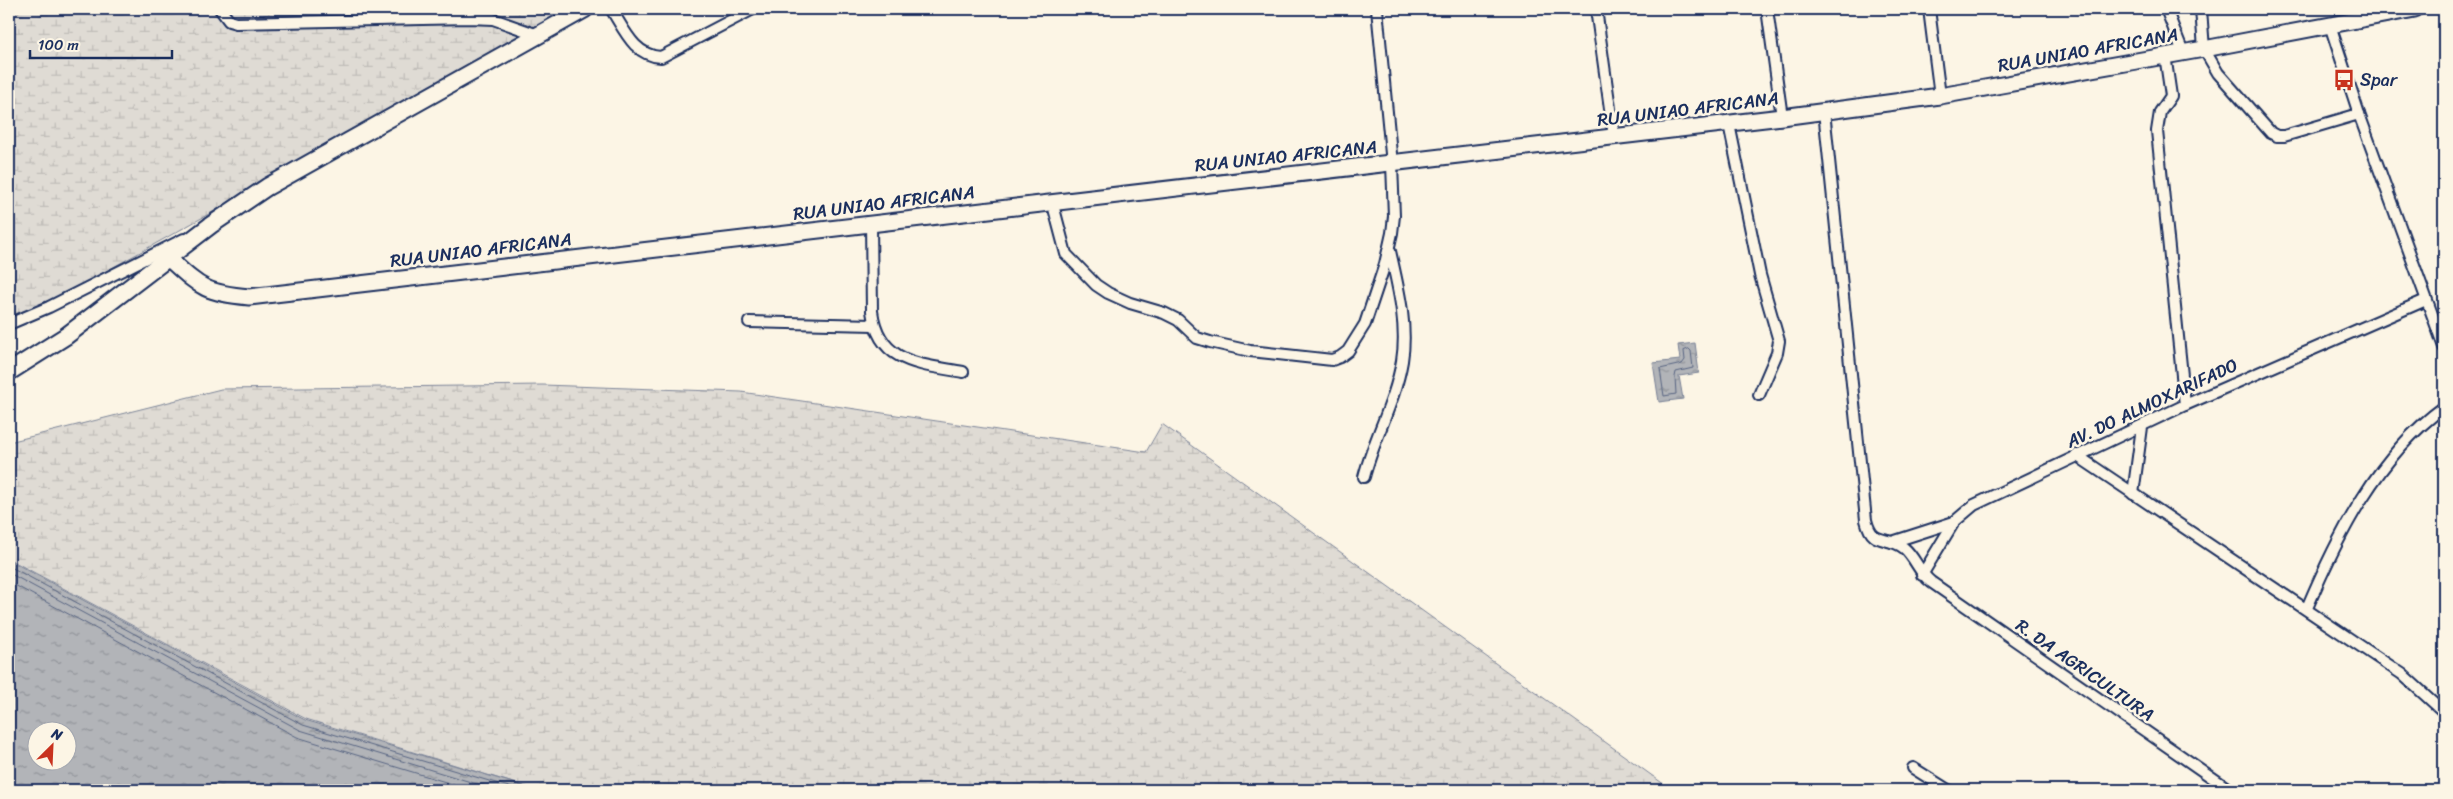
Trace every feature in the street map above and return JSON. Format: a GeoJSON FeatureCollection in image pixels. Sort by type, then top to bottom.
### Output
{"type":"FeatureCollection","features":[{"type":"Feature","properties":{"kind":"main road"},"geometry":{"type":"LineString","coordinates":[[9,372],[66,336],[211,225],[267,187],[585,9]]}},
{"type":"Feature","properties":{"kind":"main road","name":"RUA UNIAO AFRICANA"},"geometry":{"type":"LineString","coordinates":[[168,258],[202,287],[220,294],[249,296],[1782,117],[1940,96],[2330,25],[2369,13],[2415,9]]}},
{"type":"Feature","properties":{"kind":"street"},"geometry":{"type":"LineString","coordinates":[[220,9],[229,21],[236,22],[493,19],[538,35]]}},
{"type":"Feature","properties":{"kind":"street"},"geometry":{"type":"LineString","coordinates":[[611,9],[638,50],[645,55],[661,58],[753,9]]}},
{"type":"Feature","properties":{"kind":"street"},"geometry":{"type":"LineString","coordinates":[[1052,201],[1066,254],[1096,285],[1119,299],[1164,313],[1178,320],[1197,338],[1250,351],[1332,360],[1340,357],[1358,337],[1365,324],[1390,248],[1394,216],[1392,164],[1376,9]]}},
{"type":"Feature","properties":{"kind":"street"},"geometry":{"type":"LineString","coordinates":[[1596,9],[1614,137]]}},
{"type":"Feature","properties":{"kind":"street"},"geometry":{"type":"LineString","coordinates":[[1767,9],[1782,117]]}},
{"type":"Feature","properties":{"kind":"street"},"geometry":{"type":"LineString","coordinates":[[1929,9],[1940,96]]}},
{"type":"Feature","properties":{"kind":"street"},"geometry":{"type":"LineString","coordinates":[[2166,9],[2183,52]]}},
{"type":"Feature","properties":{"kind":"street"},"geometry":{"type":"LineString","coordinates":[[2201,9],[2204,49],[2218,73],[2260,122],[2277,136],[2359,114]]}},
{"type":"Feature","properties":{"kind":"street"},"geometry":{"type":"LineString","coordinates":[[2330,25],[2359,114],[2444,347]]}},
{"type":"Feature","properties":{"kind":"street"},"geometry":{"type":"LineString","coordinates":[[2165,55],[2171,96],[2160,112],[2158,131],[2185,405]]}},
{"type":"Feature","properties":{"kind":"street"},"geometry":{"type":"LineString","coordinates":[[1824,111],[1866,520],[1869,533],[1878,540],[1892,542],[1906,551],[1922,575]]}},
{"type":"Feature","properties":{"kind":"street"},"geometry":{"type":"LineString","coordinates":[[1729,124],[1760,275],[1779,341],[1778,353],[1759,396]]}},
{"type":"Feature","properties":{"kind":"street"},"geometry":{"type":"LineString","coordinates":[[871,223],[874,325],[891,349],[906,361],[963,372]]}},
{"type":"Feature","properties":{"kind":"street"},"geometry":{"type":"LineString","coordinates":[[9,324],[49,307],[211,225]]}},
{"type":"Feature","properties":{"kind":"street"},"geometry":{"type":"LineString","coordinates":[[1364,478],[1369,456],[1397,382],[1404,346],[1401,297],[1390,248]]}},
{"type":"Feature","properties":{"kind":"street","name":"AV. DO ALMOXARIFADO"},"geometry":{"type":"LineString","coordinates":[[1922,575],[1954,522],[1974,505],[2185,405],[2426,300]]}},
{"type":"Feature","properties":{"kind":"street"},"geometry":{"type":"LineString","coordinates":[[749,322],[874,325]]}},
{"type":"Feature","properties":{"kind":"street"},"geometry":{"type":"LineString","coordinates":[[2307,608],[2331,553],[2368,492],[2410,439],[2444,407]]}},
{"type":"Feature","properties":{"kind":"street"},"geometry":{"type":"LineString","coordinates":[[2133,494],[2142,427]]}},
{"type":"Feature","properties":{"kind":"street"},"geometry":{"type":"LineString","coordinates":[[2076,456],[2307,608],[2402,674],[2444,712]]}},
{"type":"Feature","properties":{"kind":"street"},"geometry":{"type":"LineString","coordinates":[[1892,542],[1954,522]]}},
{"type":"Feature","properties":{"kind":"street","name":"R. DA AGRICULTURA"},"geometry":{"type":"LineString","coordinates":[[1922,575],[2230,790]]}},
{"type":"Feature","properties":{"kind":"street"},"geometry":{"type":"LineString","coordinates":[[1913,768],[1948,790]]}},
{"type":"Feature","properties":{"kind":"green space"},"geometry":{"type":"Polygon","coordinates":[[[9,9],[578,9],[9,325],[9,9]]]}},
{"type":"Feature","properties":{"kind":"green space"},"geometry":{"type":"Polygon","coordinates":[[[543,385],[741,392],[1146,452],[1162,424],[1672,790],[536,790],[306,719],[9,559],[9,442],[221,389],[543,385]]]}},
{"type":"Feature","properties":{"kind":"water"},"geometry":{"type":"Polygon","coordinates":[[[1695,343],[1699,373],[1679,376],[1683,399],[1659,402],[1653,363],[1680,360],[1678,345],[1695,343]]]}},
{"type":"Feature","properties":{"kind":"water"},"geometry":{"type":"Polygon","coordinates":[[[9,560],[305,720],[536,790],[9,790],[9,560]]]}},
{"type":"Feature","properties":{"kind":"place","name":"Spar"},"geometry":{"type":"Point","coordinates":[2344,80]}}]}
